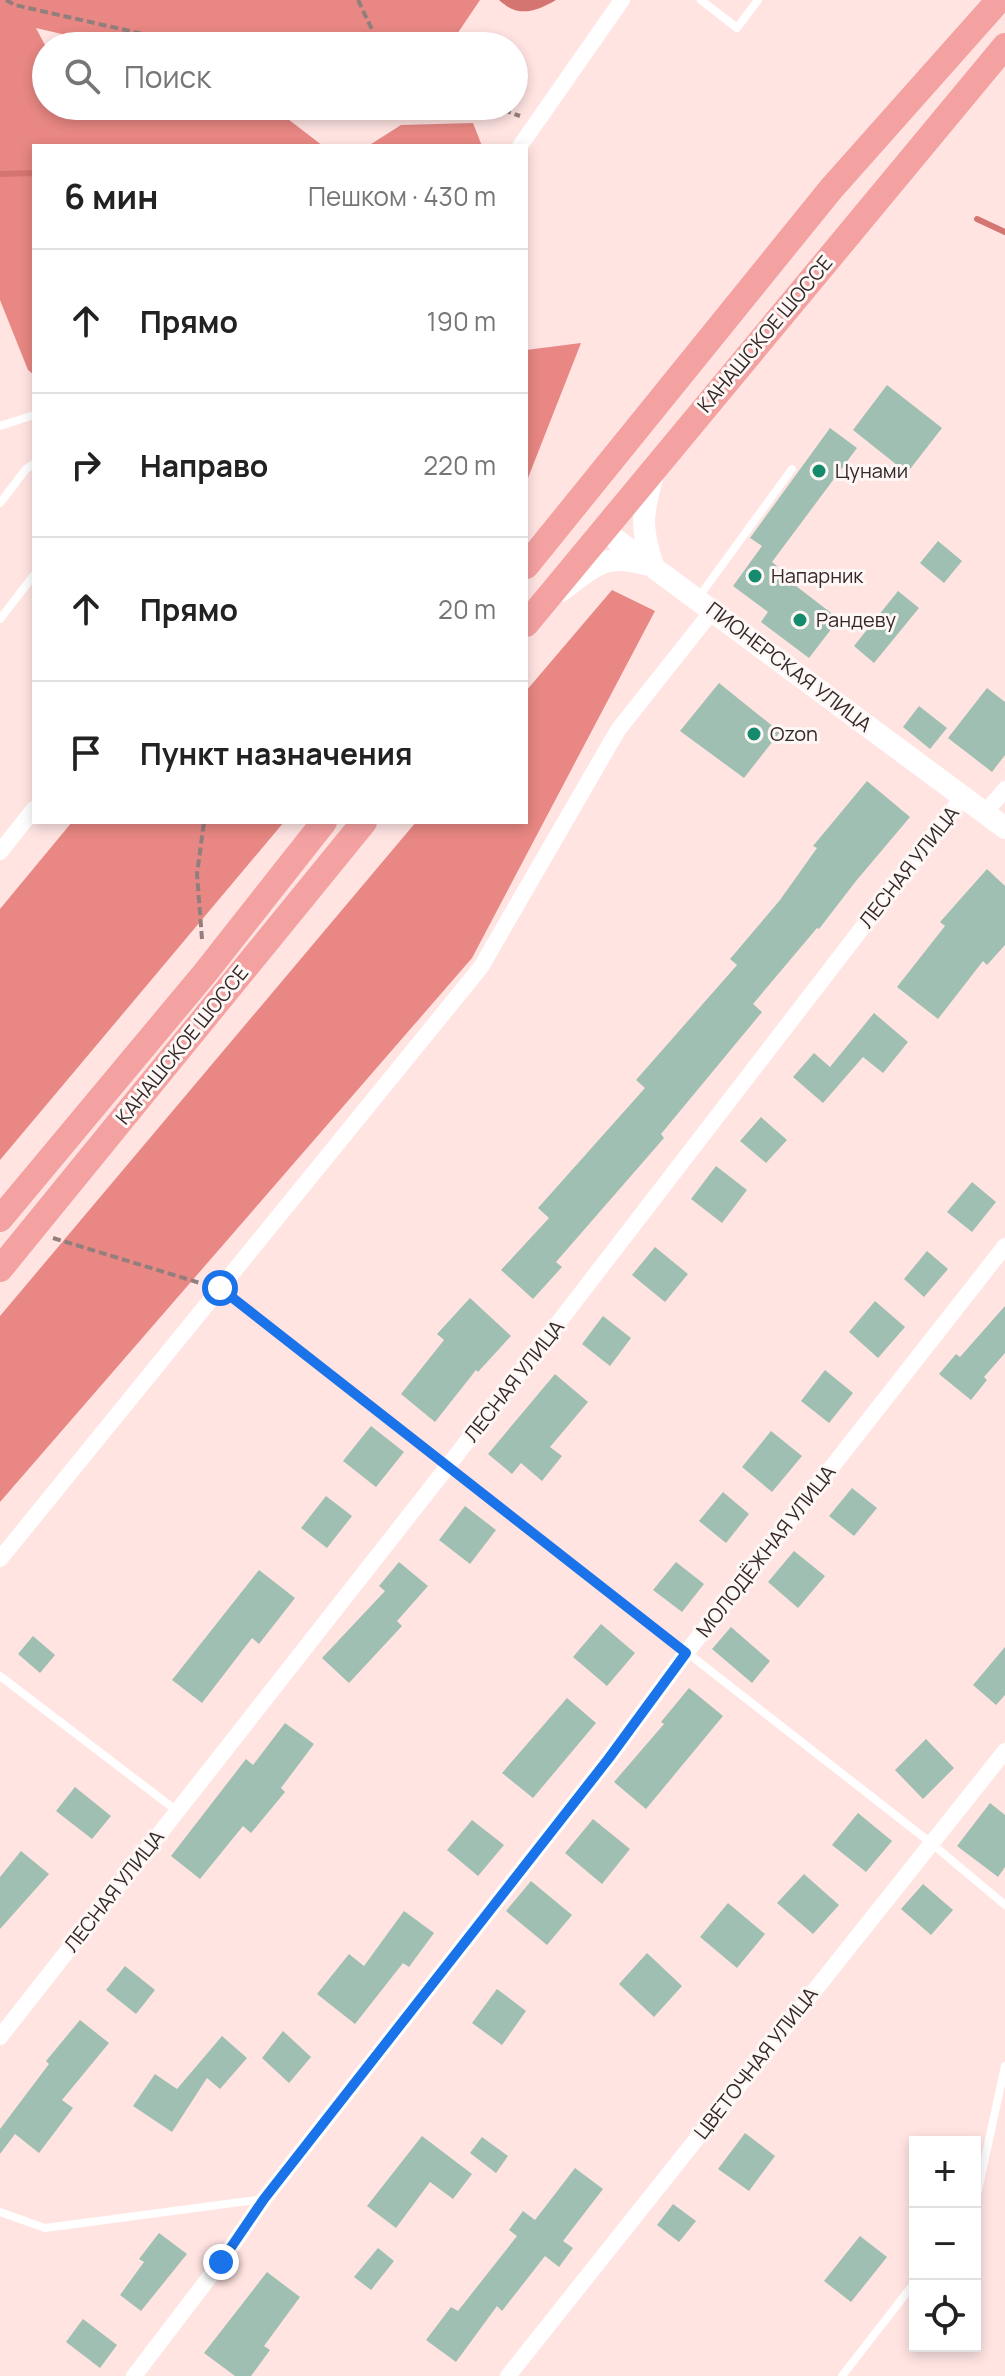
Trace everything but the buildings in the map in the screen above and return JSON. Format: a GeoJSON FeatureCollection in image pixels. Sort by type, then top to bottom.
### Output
{"type":"FeatureCollection","features":[{"type":"Feature","properties":{"kind":"main road","name":"КАНАШСКОЕ ШОССЕ"},"geometry":{"type":"LineString","coordinates":[[528,563],[831,189],[999,0]]}},
{"type":"Feature","properties":{"kind":"main road","name":"КАНАШСКОЕ ШОССЕ"},"geometry":{"type":"LineString","coordinates":[[534,614],[999,56]]}},
{"type":"Feature","properties":{"kind":"main road","name":"ПИОНЕРСКАЯ УЛИЦА"},"geometry":{"type":"LineString","coordinates":[[572,507],[603,530]]}},
{"type":"Feature","properties":{"kind":"main road","name":"КАНАШСКОЕ ШОССЕ"},"geometry":{"type":"LineString","coordinates":[[0,1219],[205,973],[322,824]]}},
{"type":"Feature","properties":{"kind":"main road","name":"КАНАШСКОЕ ШОССЕ"},"geometry":{"type":"LineString","coordinates":[[0,1269],[362,824]]}},
{"type":"Feature","properties":{"kind":"street"},"geometry":{"type":"LineString","coordinates":[[521,144],[622,0]]}},
{"type":"Feature","properties":{"kind":"street"},"geometry":{"type":"LineString","coordinates":[[653,566],[643,536],[643,511],[654,467]]}},
{"type":"Feature","properties":{"kind":"street","name":"ПИОНЕРСКАЯ УЛИЦА"},"geometry":{"type":"LineString","coordinates":[[603,530],[1005,828]]}},
{"type":"Feature","properties":{"kind":"street"},"geometry":{"type":"LineString","coordinates":[[534,614],[595,566],[625,558],[653,566]]}},
{"type":"Feature","properties":{"kind":"street"},"geometry":{"type":"LineString","coordinates":[[0,1559],[481,967],[618,730],[705,604]]}},
{"type":"Feature","properties":{"kind":"street","name":"ЛЕСНАЯ УЛИЦА"},"geometry":{"type":"LineString","coordinates":[[985,813],[1005,789]]}},
{"type":"Feature","properties":{"kind":"street","name":"ЛЕСНАЯ УЛИЦА"},"geometry":{"type":"LineString","coordinates":[[0,2037],[448,1466],[963,797]]}},
{"type":"Feature","properties":{"kind":"street"},"geometry":{"type":"LineString","coordinates":[[0,852],[32,812]]}},
{"type":"Feature","properties":{"kind":"street","name":"МОЛОДЁЖНАЯ УЛИЦА"},"geometry":{"type":"LineString","coordinates":[[134,2376],[221,2262],[264,2199],[1005,1246]]}},
{"type":"Feature","properties":{"kind":"street","name":"ЦВЕТОЧНАЯ УЛИЦА"},"geometry":{"type":"LineString","coordinates":[[508,2376],[1005,1751]]}},
{"type":"Feature","properties":{"kind":"lane"},"geometry":{"type":"LineString","coordinates":[[701,0],[737,28],[758,0]]}},
{"type":"Feature","properties":{"kind":"lane"},"geometry":{"type":"LineString","coordinates":[[0,426],[32,416]]}},
{"type":"Feature","properties":{"kind":"lane"},"geometry":{"type":"LineString","coordinates":[[0,503],[32,465]]}},
{"type":"Feature","properties":{"kind":"lane"},"geometry":{"type":"LineString","coordinates":[[705,604],[792,469]]}},
{"type":"Feature","properties":{"kind":"lane"},"geometry":{"type":"LineString","coordinates":[[0,619],[32,578]]}},
{"type":"Feature","properties":{"kind":"lane"},"geometry":{"type":"LineString","coordinates":[[220,1288],[931,1843],[1005,1905]]}},
{"type":"Feature","properties":{"kind":"lane"},"geometry":{"type":"LineString","coordinates":[[0,1676],[177,1811]]}},
{"type":"Feature","properties":{"kind":"lane"},"geometry":{"type":"LineString","coordinates":[[981,2176],[1005,2066]]}},
{"type":"Feature","properties":{"kind":"lane"},"geometry":{"type":"LineString","coordinates":[[0,2212],[45,2228],[264,2199]]}},
{"type":"Feature","properties":{"kind":"lane"},"geometry":{"type":"LineString","coordinates":[[842,2376],[909,2290]]}},
{"type":"Feature","properties":{"kind":"path"},"geometry":{"type":"LineString","coordinates":[[6,0],[15,5],[134,32]]}},
{"type":"Feature","properties":{"kind":"path"},"geometry":{"type":"LineString","coordinates":[[358,0],[373,32]]}},
{"type":"Feature","properties":{"kind":"path"},"geometry":{"type":"LineString","coordinates":[[528,119],[537,122]]}},
{"type":"Feature","properties":{"kind":"path"},"geometry":{"type":"LineString","coordinates":[[204,824],[197,874],[205,973]]}},
{"type":"Feature","properties":{"kind":"path"},"geometry":{"type":"LineString","coordinates":[[53,1238],[220,1288]]}},
{"type":"Feature","properties":{"kind":"shaded area"},"geometry":{"type":"Polygon","coordinates":[[[0,0],[480,0],[458,32],[53,32],[36,28],[38,32],[32,32],[32,120],[289,120],[320,144],[32,144],[32,373],[0,300],[0,0]]]}},
{"type":"Feature","properties":{"kind":"shaded area"},"geometry":{"type":"Polygon","coordinates":[[[499,0],[556,0],[541,8],[520,11],[499,0]]]}},
{"type":"Feature","properties":{"kind":"shaded area"},"geometry":{"type":"Polygon","coordinates":[[[473,123],[481,144],[371,144],[401,125],[473,123]]]}},
{"type":"Feature","properties":{"kind":"shaded area"},"geometry":{"type":"Polygon","coordinates":[[[581,343],[528,478],[528,350],[581,343]]]}},
{"type":"Feature","properties":{"kind":"shaded area"},"geometry":{"type":"Polygon","coordinates":[[[612,590],[655,611],[472,958],[0,1502],[0,1316],[414,824],[528,824],[528,689],[612,590]]]}},
{"type":"Feature","properties":{"kind":"shaded area"},"geometry":{"type":"Polygon","coordinates":[[[70,824],[282,824],[0,1160],[0,909],[70,824]]]}},
{"type":"Feature","properties":{"kind":"waterway"},"geometry":{"type":"LineString","coordinates":[[0,174],[32,173]]}},
{"type":"Feature","properties":{"kind":"waterway"},"geometry":{"type":"LineString","coordinates":[[977,219],[1005,232]]}},
{"type":"Feature","properties":{"kind":"place","name":"Цунами"},"geometry":{"type":"Point","coordinates":[819,471]}},
{"type":"Feature","properties":{"kind":"place","name":"Напарник"},"geometry":{"type":"Point","coordinates":[755,576]}},
{"type":"Feature","properties":{"kind":"place","name":"Рандеву"},"geometry":{"type":"Point","coordinates":[800,620]}},
{"type":"Feature","properties":{"kind":"place","name":"Ozon"},"geometry":{"type":"Point","coordinates":[754,734]}},
{"type":"Feature","properties":{"kind":"route"},"geometry":{"type":"LineString","coordinates":[[220,1288],[686,1653],[609,1758],[264,2199],[221,2262]]}}]}
